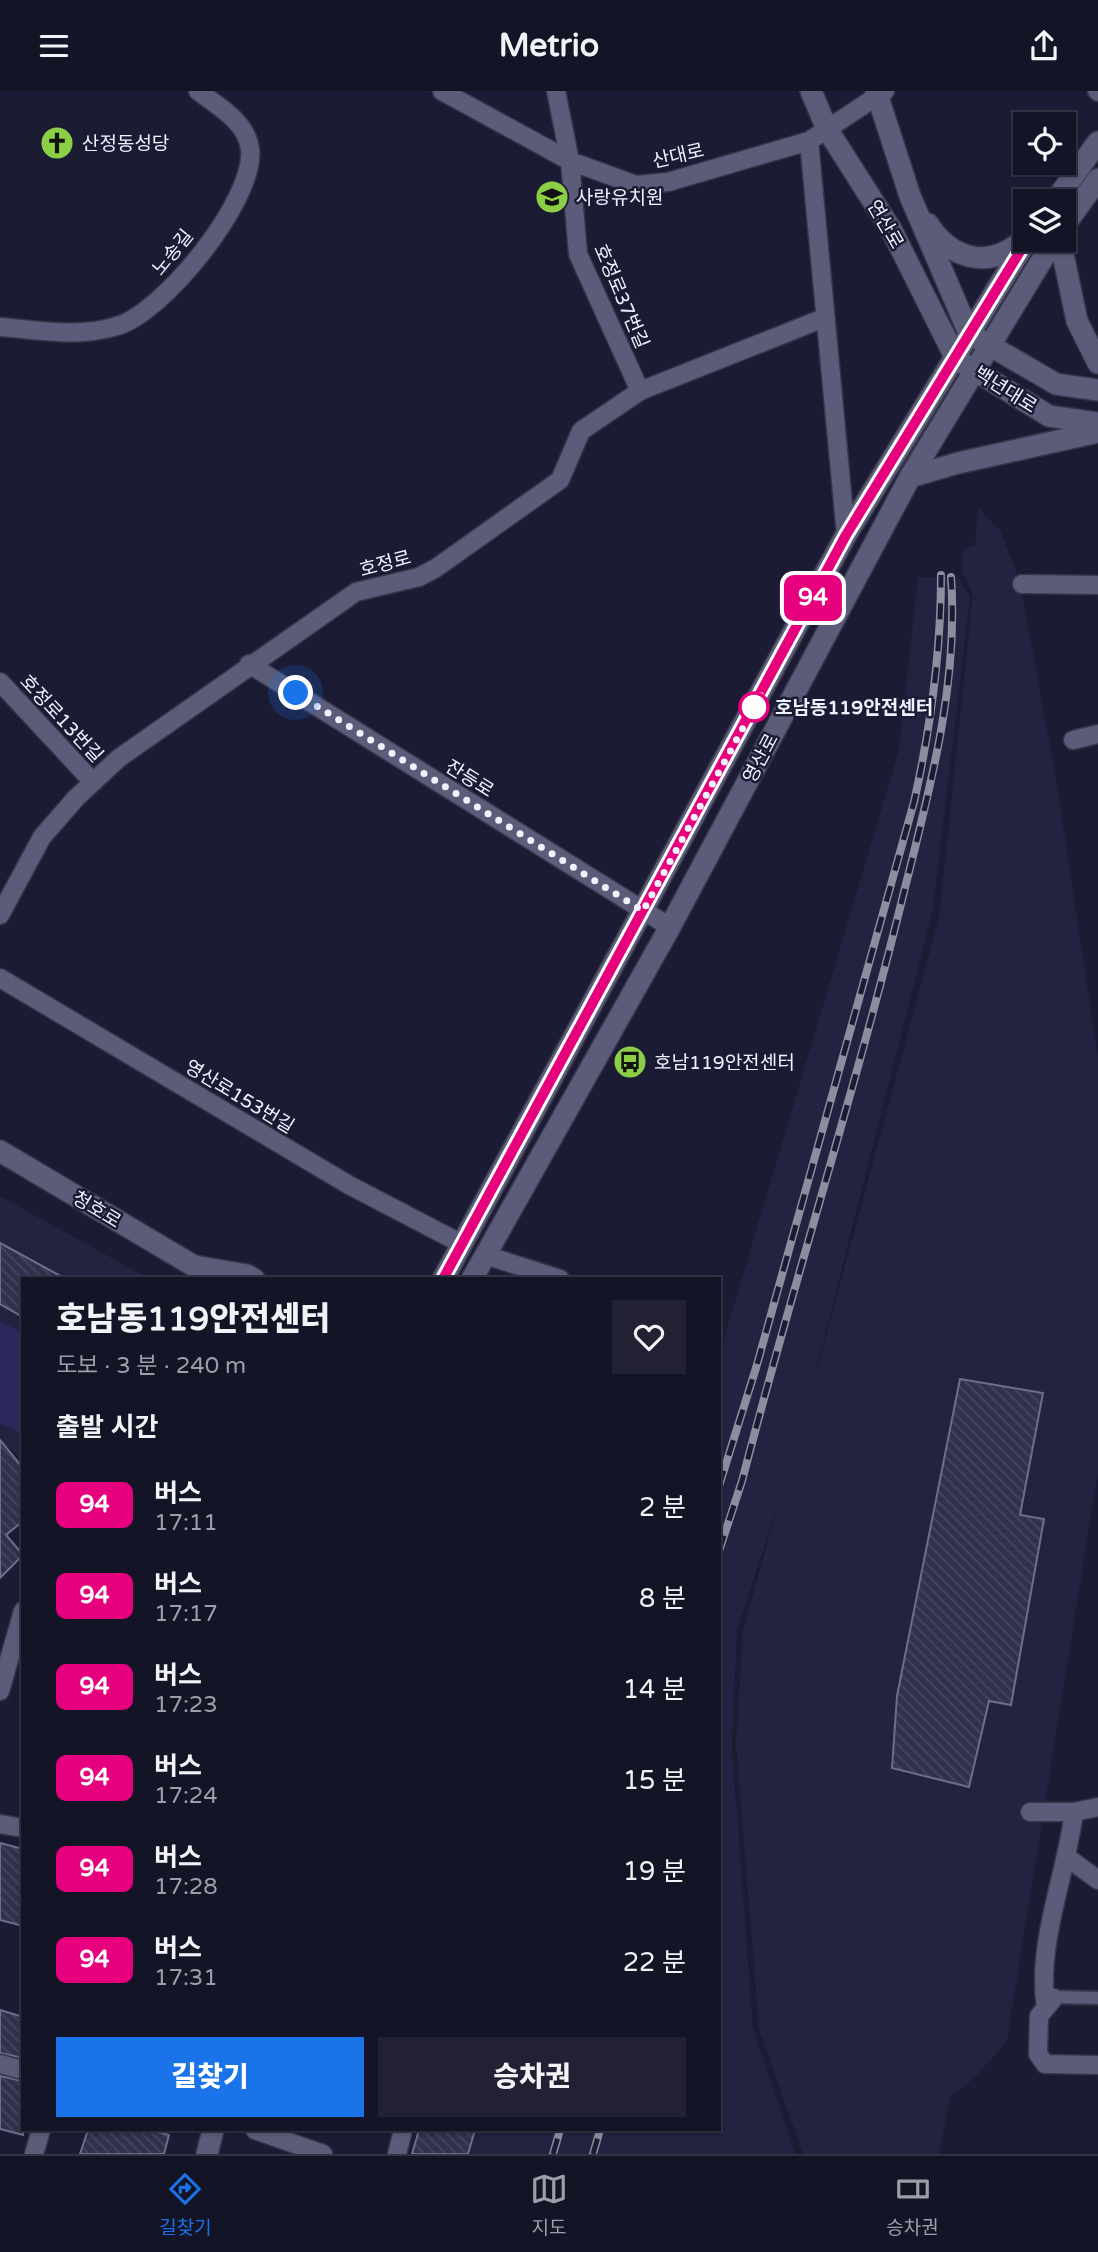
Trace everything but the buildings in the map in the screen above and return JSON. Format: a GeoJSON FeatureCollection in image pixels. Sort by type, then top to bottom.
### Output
{"type":"FeatureCollection","features":[{"type":"Feature","properties":{"kind":"street","name":"노송길"},"geometry":{"type":"LineString","coordinates":[[0,327],[74,332],[117,327],[145,313],[196,258],[230,212],[250,163],[250,150],[243,129],[198,91]]}},
{"type":"Feature","properties":{"kind":"street","name":"산대로"},"geometry":{"type":"LineString","coordinates":[[442,91],[570,161],[636,185],[668,182],[818,135],[880,93]]}},
{"type":"Feature","properties":{"kind":"street","name":"호정로37번길"},"geometry":{"type":"LineString","coordinates":[[556,91],[570,161],[578,254],[640,391]]}},
{"type":"Feature","properties":{"kind":"street","name":"연산로"},"geometry":{"type":"LineString","coordinates":[[811,91],[818,135],[892,231],[956,359]]}},
{"type":"Feature","properties":{"kind":"street","name":"연산로"},"geometry":{"type":"LineString","coordinates":[[880,93],[909,196],[969,334]]}},
{"type":"Feature","properties":{"kind":"street"},"geometry":{"type":"LineString","coordinates":[[818,135],[824,318],[846,535]]}},
{"type":"Feature","properties":{"kind":"street"},"geometry":{"type":"LineString","coordinates":[[1064,189],[1098,142]]}},
{"type":"Feature","properties":{"kind":"street"},"geometry":{"type":"LineString","coordinates":[[1076,209],[1098,179]]}},
{"type":"Feature","properties":{"kind":"street"},"geometry":{"type":"LineString","coordinates":[[909,196],[935,235],[958,254],[981,260],[1004,255],[1013,248]]}},
{"type":"Feature","properties":{"kind":"street","name":"영산로"},"geometry":{"type":"LineString","coordinates":[[444,1277],[846,535],[956,359],[1018,252]]}},
{"type":"Feature","properties":{"kind":"street","name":"영산로"},"geometry":{"type":"LineString","coordinates":[[473,1277],[670,927],[910,477],[977,371],[989,346],[1047,252]]}},
{"type":"Feature","properties":{"kind":"street"},"geometry":{"type":"LineString","coordinates":[[1063,252],[1077,321],[1098,363]]}},
{"type":"Feature","properties":{"kind":"street","name":"호정로"},"geometry":{"type":"LineString","coordinates":[[0,915],[42,837],[119,758],[356,591],[419,577],[436,568],[560,480],[581,431],[640,391],[824,318]]}},
{"type":"Feature","properties":{"kind":"street","name":"백년대로"},"geometry":{"type":"LineString","coordinates":[[969,334],[1056,384],[1098,390]]}},
{"type":"Feature","properties":{"kind":"street","name":"백년대로"},"geometry":{"type":"LineString","coordinates":[[956,359],[1049,416],[1098,423]]}},
{"type":"Feature","properties":{"kind":"street"},"geometry":{"type":"LineString","coordinates":[[910,477],[958,463],[1098,432]]}},
{"type":"Feature","properties":{"kind":"street"},"geometry":{"type":"LineString","coordinates":[[1022,584],[1098,585]]}},
{"type":"Feature","properties":{"kind":"street","name":"잔등로"},"geometry":{"type":"LineString","coordinates":[[249,664],[670,927]]}},
{"type":"Feature","properties":{"kind":"street","name":"호정로13번길"},"geometry":{"type":"LineString","coordinates":[[0,682],[93,782]]}},
{"type":"Feature","properties":{"kind":"street"},"geometry":{"type":"LineString","coordinates":[[1073,740],[1098,734]]}},
{"type":"Feature","properties":{"kind":"street","name":"영산로153번길"},"geometry":{"type":"LineString","coordinates":[[0,978],[349,1185],[461,1244]]}},
{"type":"Feature","properties":{"kind":"street","name":"청호로"},"geometry":{"type":"LineString","coordinates":[[0,1151],[202,1273],[250,1277]]}},
{"type":"Feature","properties":{"kind":"street"},"geometry":{"type":"LineString","coordinates":[[485,1255],[553,1277]]}},
{"type":"Feature","properties":{"kind":"street"},"geometry":{"type":"LineString","coordinates":[[2,1677],[21,1617]]}},
{"type":"Feature","properties":{"kind":"street"},"geometry":{"type":"LineString","coordinates":[[1030,1812],[1074,1812],[1098,1807]]}},
{"type":"Feature","properties":{"kind":"street"},"geometry":{"type":"LineString","coordinates":[[1051,2002],[1043,1985],[1055,1894],[1068,1857],[1074,1812]]}},
{"type":"Feature","properties":{"kind":"street"},"geometry":{"type":"LineString","coordinates":[[0,1823],[21,1828]]}},
{"type":"Feature","properties":{"kind":"street"},"geometry":{"type":"LineString","coordinates":[[1068,1857],[1098,1880]]}},
{"type":"Feature","properties":{"kind":"street"},"geometry":{"type":"LineString","coordinates":[[1098,1998],[1051,2002],[1039,2017],[1038,2029],[1038,2054],[1045,2064],[1098,2065]]}},
{"type":"Feature","properties":{"kind":"street"},"geometry":{"type":"LineString","coordinates":[[0,2064],[21,2069]]}},
{"type":"Feature","properties":{"kind":"street"},"geometry":{"type":"LineString","coordinates":[[34,2154],[41,2131]]}},
{"type":"Feature","properties":{"kind":"street"},"geometry":{"type":"LineString","coordinates":[[207,2154],[213,2131]]}},
{"type":"Feature","properties":{"kind":"street"},"geometry":{"type":"LineString","coordinates":[[258,2131],[323,2154]]}},
{"type":"Feature","properties":{"kind":"street"},"geometry":{"type":"LineString","coordinates":[[397,2154],[403,2131]]}},
{"type":"Feature","properties":{"kind":"shaded area"},"geometry":{"type":"Polygon","coordinates":[[[978,508],[1000,530],[1020,582],[1057,784],[1098,1058],[1098,1472],[1007,2041],[974,2078],[950,2098],[939,2154],[803,2154],[759,2029],[736,1744],[743,1631],[778,1504],[737,1630],[732,1748],[753,2028],[795,2154],[468,2154],[475,2131],[721,2131],[721,1348],[899,750],[918,577],[958,577],[970,597],[933,909],[807,1406],[939,918],[973,594],[963,574],[963,549],[975,546],[978,508]]]}},
{"type":"Feature","properties":{"kind":"shaded area"},"geometry":{"type":"Polygon","coordinates":[[[0,1196],[146,1277],[21,1277],[21,1461],[12,1450],[5,1446],[0,1449],[0,1196]]]}},
{"type":"Feature","properties":{"kind":"shaded area"},"geometry":{"type":"Polygon","coordinates":[[[0,1321],[21,1332],[21,1434],[0,1423],[0,1321]]]}},
{"type":"Feature","properties":{"kind":"railway"},"geometry":{"type":"LineString","coordinates":[[721,1480],[756,1368],[914,802],[934,689],[941,575]]}},
{"type":"Feature","properties":{"kind":"railway"},"geometry":{"type":"LineString","coordinates":[[721,1545],[742,1481],[864,1046],[922,821],[946,700],[952,618],[951,577]]}},
{"type":"Feature","properties":{"kind":"railway"},"geometry":{"type":"LineString","coordinates":[[553,2154],[560,2131]]}},
{"type":"Feature","properties":{"kind":"railway"},"geometry":{"type":"LineString","coordinates":[[593,2154],[600,2131]]}},
{"type":"Feature","properties":{"kind":"bus line","name":"94"},"geometry":{"type":"LineString","coordinates":[[444,1277],[846,535],[956,359],[1018,252]]}},
{"type":"Feature","properties":{"kind":"place","name":"산정동성당"},"geometry":{"type":"Point","coordinates":[57,143]}},
{"type":"Feature","properties":{"kind":"place","name":"사랑유치원"},"geometry":{"type":"Point","coordinates":[552,197]}},
{"type":"Feature","properties":{"kind":"place","name":"호남동119안전센터"},"geometry":{"type":"Point","coordinates":[754,707]}},
{"type":"Feature","properties":{"kind":"place","name":"호남119안전센터"},"geometry":{"type":"Point","coordinates":[630,1062]}},
{"type":"Feature","properties":{"kind":"route"},"geometry":{"type":"LineString","coordinates":[[296,693],[643,911],[761,695],[754,707]]}}]}
